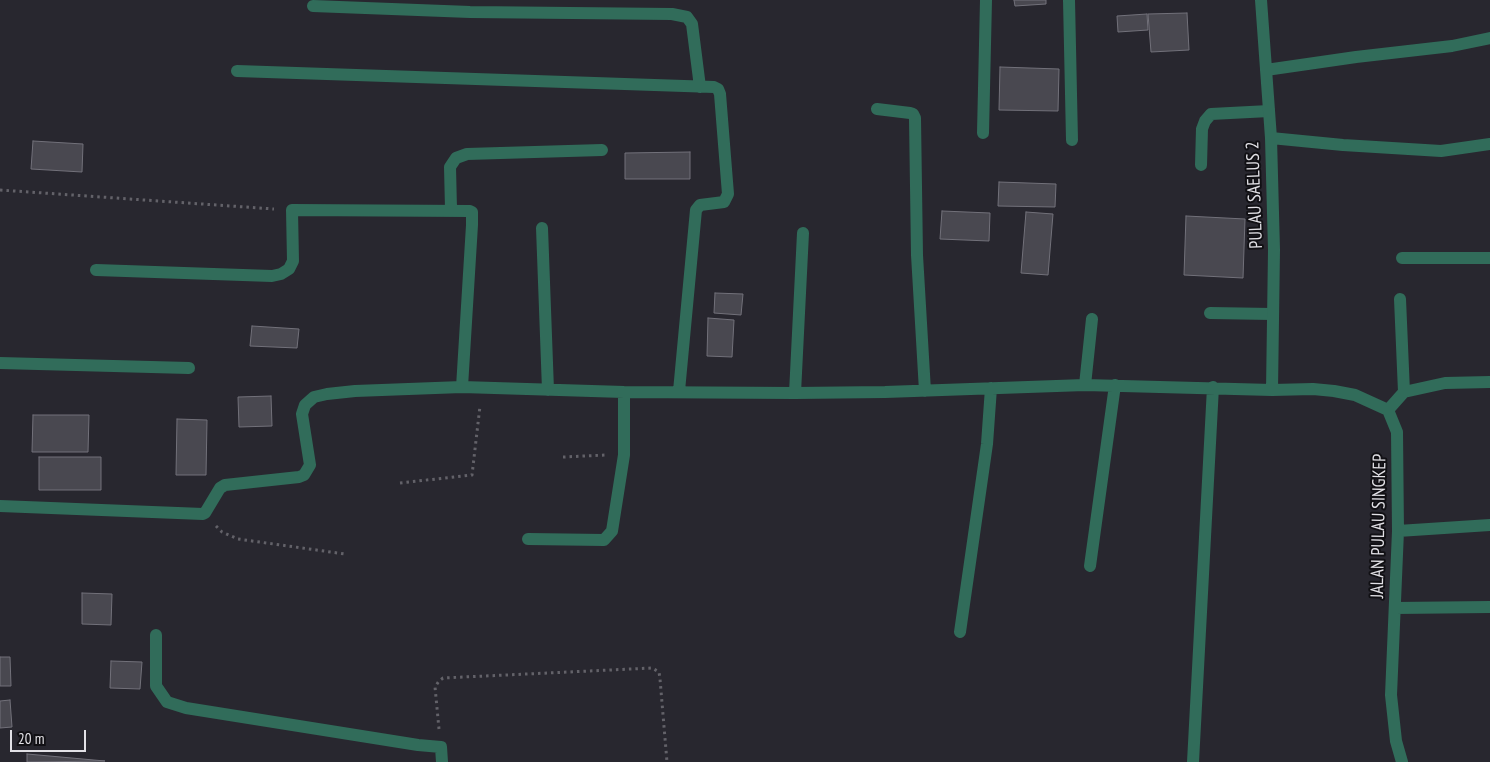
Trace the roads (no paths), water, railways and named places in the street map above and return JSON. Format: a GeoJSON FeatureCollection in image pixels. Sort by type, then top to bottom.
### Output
{"type":"FeatureCollection","features":[{"type":"Feature","properties":{"kind":"street"},"geometry":{"type":"LineString","coordinates":[[983,133],[986,0]]}},
{"type":"Feature","properties":{"kind":"street"},"geometry":{"type":"LineString","coordinates":[[1069,0],[1072,140]]}},
{"type":"Feature","properties":{"kind":"street","name":"PULAU SAELUS 2"},"geometry":{"type":"LineString","coordinates":[[1261,0],[1269,111],[1274,250],[1272,390]]}},
{"type":"Feature","properties":{"kind":"street"},"geometry":{"type":"LineString","coordinates":[[313,6],[470,12],[672,14],[687,17],[692,24],[700,87]]}},
{"type":"Feature","properties":{"kind":"street"},"geometry":{"type":"LineString","coordinates":[[1266,70],[1452,46],[1490,38]]}},
{"type":"Feature","properties":{"kind":"street"},"geometry":{"type":"LineString","coordinates":[[237,71],[714,87],[720,94],[728,194],[724,202],[700,205],[696,210],[679,391]]}},
{"type":"Feature","properties":{"kind":"street"},"geometry":{"type":"LineString","coordinates":[[877,108],[910,113],[915,118],[917,255],[925,391]]}},
{"type":"Feature","properties":{"kind":"street"},"geometry":{"type":"LineString","coordinates":[[1201,166],[1202,129],[1210,114],[1269,111]]}},
{"type":"Feature","properties":{"kind":"street"},"geometry":{"type":"LineString","coordinates":[[1270,138],[1441,151],[1490,144]]}},
{"type":"Feature","properties":{"kind":"street"},"geometry":{"type":"LineString","coordinates":[[451,210],[450,167],[456,158],[467,154],[602,150]]}},
{"type":"Feature","properties":{"kind":"street"},"geometry":{"type":"LineString","coordinates":[[96,270],[272,276],[281,274],[289,269],[293,261],[292,210],[470,211],[472,215],[462,387]]}},
{"type":"Feature","properties":{"kind":"street"},"geometry":{"type":"LineString","coordinates":[[542,228],[548,390]]}},
{"type":"Feature","properties":{"kind":"street"},"geometry":{"type":"LineString","coordinates":[[796,393],[803,233]]}},
{"type":"Feature","properties":{"kind":"street"},"geometry":{"type":"LineString","coordinates":[[1402,258],[1490,258]]}},
{"type":"Feature","properties":{"kind":"street"},"geometry":{"type":"LineString","coordinates":[[1400,299],[1404,392]]}},
{"type":"Feature","properties":{"kind":"street"},"geometry":{"type":"LineString","coordinates":[[1210,313],[1272,314]]}},
{"type":"Feature","properties":{"kind":"street"},"geometry":{"type":"LineString","coordinates":[[1086,384],[1092,319]]}},
{"type":"Feature","properties":{"kind":"street"},"geometry":{"type":"LineString","coordinates":[[0,363],[189,368]]}},
{"type":"Feature","properties":{"kind":"street"},"geometry":{"type":"LineString","coordinates":[[0,506],[203,514],[220,488],[225,485],[299,478],[304,475],[310,465],[302,414],[305,405],[314,397],[355,391],[482,387],[624,392],[796,393],[925,391],[1086,384],[1272,390],[1313,389],[1355,395],[1388,410],[1404,392],[1445,383],[1490,382]]}},
{"type":"Feature","properties":{"kind":"street"},"geometry":{"type":"LineString","coordinates":[[1090,566],[1116,385]]}},
{"type":"Feature","properties":{"kind":"street"},"geometry":{"type":"LineString","coordinates":[[1193,762],[1213,387]]}},
{"type":"Feature","properties":{"kind":"street"},"geometry":{"type":"LineString","coordinates":[[960,632],[987,444],[991,388]]}},
{"type":"Feature","properties":{"kind":"street"},"geometry":{"type":"LineString","coordinates":[[528,539],[604,540],[610,535],[613,527],[624,455],[624,392]]}},
{"type":"Feature","properties":{"kind":"street","name":"JALAN PULAU SINGKEP"},"geometry":{"type":"LineString","coordinates":[[1388,410],[1397,432],[1398,531],[1391,695],[1396,741],[1402,762]]}},
{"type":"Feature","properties":{"kind":"street"},"geometry":{"type":"LineString","coordinates":[[1398,531],[1490,525]]}},
{"type":"Feature","properties":{"kind":"street"},"geometry":{"type":"LineString","coordinates":[[1395,608],[1490,607]]}},
{"type":"Feature","properties":{"kind":"street"},"geometry":{"type":"LineString","coordinates":[[156,634],[156,686],[167,702],[196,709],[418,745],[441,747],[442,762]]}}]}
